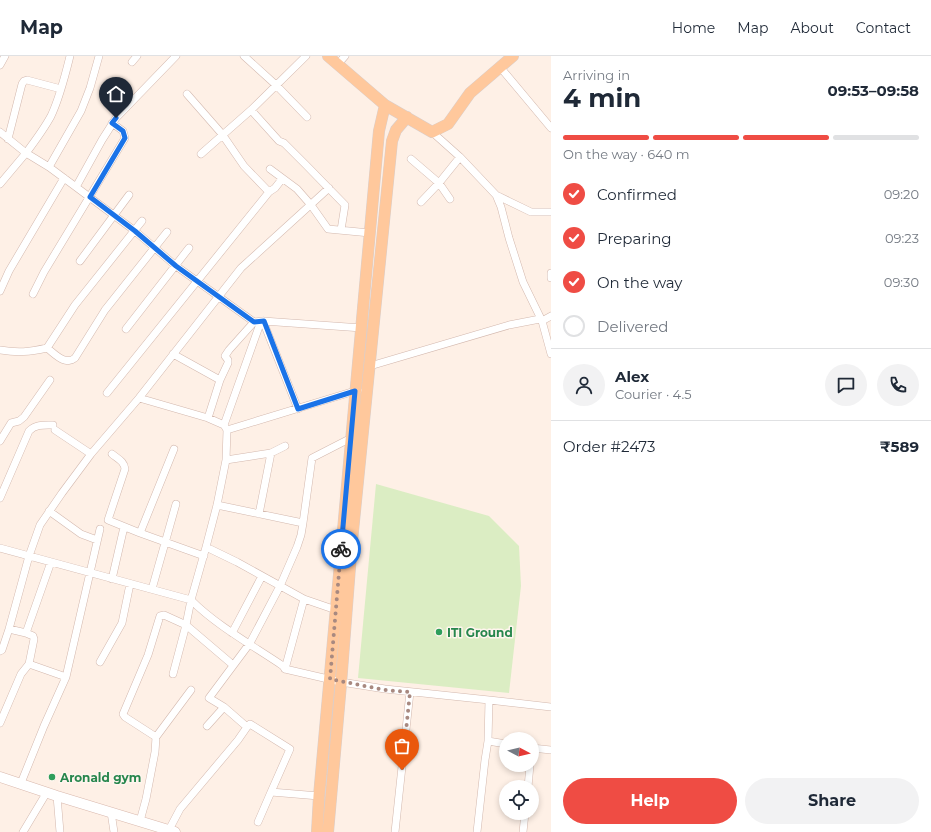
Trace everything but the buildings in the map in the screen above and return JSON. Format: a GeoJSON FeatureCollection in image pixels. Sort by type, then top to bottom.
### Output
{"type":"FeatureCollection","features":[{"type":"Feature","properties":{"kind":"main road"},"geometry":{"type":"LineString","coordinates":[[328,56],[341,60],[386,105],[432,132],[448,124],[470,93],[513,56]]}},
{"type":"Feature","properties":{"kind":"main road"},"geometry":{"type":"LineString","coordinates":[[317,832],[379,131],[386,105]]}},
{"type":"Feature","properties":{"kind":"main road"},"geometry":{"type":"LineString","coordinates":[[328,832],[342,682],[352,541],[393,136],[407,118]]}},
{"type":"Feature","properties":{"kind":"main road"},"geometry":{"type":"LineString","coordinates":[[379,131],[393,136]]}},
{"type":"Feature","properties":{"kind":"street"},"geometry":{"type":"LineString","coordinates":[[0,65],[5,56]]}},
{"type":"Feature","properties":{"kind":"street"},"geometry":{"type":"LineString","coordinates":[[0,184],[26,153],[47,122],[61,89],[70,56]]}},
{"type":"Feature","properties":{"kind":"street"},"geometry":{"type":"LineString","coordinates":[[48,167],[80,111],[90,88],[99,56]]}},
{"type":"Feature","properties":{"kind":"street"},"geometry":{"type":"LineString","coordinates":[[76,188],[112,123],[176,56]]}},
{"type":"Feature","properties":{"kind":"street"},"geometry":{"type":"LineString","coordinates":[[244,56],[276,85],[307,117]]}},
{"type":"Feature","properties":{"kind":"street"},"geometry":{"type":"LineString","coordinates":[[201,154],[251,110],[306,56]]}},
{"type":"Feature","properties":{"kind":"street"},"geometry":{"type":"LineString","coordinates":[[500,67],[551,128]]}},
{"type":"Feature","properties":{"kind":"street"},"geometry":{"type":"LineString","coordinates":[[8,139],[24,81],[26,80],[61,89]]}},
{"type":"Feature","properties":{"kind":"street"},"geometry":{"type":"LineString","coordinates":[[187,94],[222,134],[244,166],[270,192]]}},
{"type":"Feature","properties":{"kind":"street"},"geometry":{"type":"LineString","coordinates":[[251,110],[345,205],[341,230]]}},
{"type":"Feature","properties":{"kind":"street"},"geometry":{"type":"LineString","coordinates":[[33,294],[54,254],[125,138],[123,131],[112,123]]}},
{"type":"Feature","properties":{"kind":"street"},"geometry":{"type":"LineString","coordinates":[[0,132],[26,153],[64,178],[135,231],[176,266],[219,297],[260,321],[362,328]]}},
{"type":"Feature","properties":{"kind":"street"},"geometry":{"type":"LineString","coordinates":[[432,132],[460,157],[496,195],[502,207],[509,238],[523,282],[541,320],[551,354]]}},
{"type":"Feature","properties":{"kind":"street"},"geometry":{"type":"LineString","coordinates":[[421,202],[460,157]]}},
{"type":"Feature","properties":{"kind":"street"},"geometry":{"type":"LineString","coordinates":[[411,159],[439,183],[450,199]]}},
{"type":"Feature","properties":{"kind":"street"},"geometry":{"type":"LineString","coordinates":[[270,169],[297,189],[311,205],[328,229],[370,232]]}},
{"type":"Feature","properties":{"kind":"street"},"geometry":{"type":"LineString","coordinates":[[0,291],[9,271],[64,178]]}},
{"type":"Feature","properties":{"kind":"street"},"geometry":{"type":"LineString","coordinates":[[107,393],[197,280],[282,179]]}},
{"type":"Feature","properties":{"kind":"street"},"geometry":{"type":"LineString","coordinates":[[0,651],[2,650],[29,556],[40,525],[62,493],[91,454],[139,398],[241,268],[329,188]]}},
{"type":"Feature","properties":{"kind":"street"},"geometry":{"type":"LineString","coordinates":[[80,261],[129,195]]}},
{"type":"Feature","properties":{"kind":"street"},"geometry":{"type":"LineString","coordinates":[[496,195],[531,212],[551,212]]}},
{"type":"Feature","properties":{"kind":"street"},"geometry":{"type":"LineString","coordinates":[[0,350],[32,352],[47,348],[75,305],[142,221]]}},
{"type":"Feature","properties":{"kind":"street"},"geometry":{"type":"LineString","coordinates":[[47,348],[66,361],[72,361],[105,310],[156,248],[167,232]]}},
{"type":"Feature","properties":{"kind":"street"},"geometry":{"type":"LineString","coordinates":[[126,329],[189,248]]}},
{"type":"Feature","properties":{"kind":"street"},"geometry":{"type":"LineString","coordinates":[[370,366],[509,325],[541,320],[551,316]]}},
{"type":"Feature","properties":{"kind":"street"},"geometry":{"type":"LineString","coordinates":[[208,418],[220,380],[228,363],[225,356],[228,350],[260,321]]}},
{"type":"Feature","properties":{"kind":"street"},"geometry":{"type":"LineString","coordinates":[[260,321],[298,409]]}},
{"type":"Feature","properties":{"kind":"street"},"geometry":{"type":"LineString","coordinates":[[173,674],[191,600],[217,505],[226,460],[225,427],[260,321]]}},
{"type":"Feature","properties":{"kind":"street"},"geometry":{"type":"LineString","coordinates":[[173,354],[220,380]]}},
{"type":"Feature","properties":{"kind":"street"},"geometry":{"type":"LineString","coordinates":[[0,441],[11,423],[19,422],[24,417],[50,380]]}},
{"type":"Feature","properties":{"kind":"street"},"geometry":{"type":"LineString","coordinates":[[139,398],[208,418],[225,427],[298,409],[368,387]]}},
{"type":"Feature","properties":{"kind":"street"},"geometry":{"type":"LineString","coordinates":[[0,498],[29,431],[32,428],[39,426],[54,427],[91,454]]}},
{"type":"Feature","properties":{"kind":"street"},"geometry":{"type":"LineString","coordinates":[[247,727],[224,707],[209,698],[250,643],[280,586],[300,542],[312,458],[351,438]]}},
{"type":"Feature","properties":{"kind":"street"},"geometry":{"type":"LineString","coordinates":[[226,460],[271,453],[285,446]]}},
{"type":"Feature","properties":{"kind":"street"},"geometry":{"type":"LineString","coordinates":[[140,533],[174,449]]}},
{"type":"Feature","properties":{"kind":"street"},"geometry":{"type":"LineString","coordinates":[[259,514],[271,453]]}},
{"type":"Feature","properties":{"kind":"street"},"geometry":{"type":"LineString","coordinates":[[112,454],[122,461],[125,469],[108,520],[204,556]]}},
{"type":"Feature","properties":{"kind":"street"},"geometry":{"type":"LineString","coordinates":[[152,589],[176,504]]}},
{"type":"Feature","properties":{"kind":"street"},"geometry":{"type":"LineString","coordinates":[[217,505],[303,524]]}},
{"type":"Feature","properties":{"kind":"street"},"geometry":{"type":"LineString","coordinates":[[50,511],[81,534],[97,540]]}},
{"type":"Feature","properties":{"kind":"street"},"geometry":{"type":"LineString","coordinates":[[112,579],[124,527]]}},
{"type":"Feature","properties":{"kind":"street"},"geometry":{"type":"LineString","coordinates":[[21,783],[66,677],[100,529]]}},
{"type":"Feature","properties":{"kind":"street"},"geometry":{"type":"LineString","coordinates":[[206,547],[304,599],[336,610]]}},
{"type":"Feature","properties":{"kind":"street"},"geometry":{"type":"LineString","coordinates":[[0,548],[191,600],[200,609],[232,633],[250,643],[286,669],[385,690],[551,707]]}},
{"type":"Feature","properties":{"kind":"street"},"geometry":{"type":"LineString","coordinates":[[26,634],[50,562]]}},
{"type":"Feature","properties":{"kind":"street"},"geometry":{"type":"LineString","coordinates":[[232,633],[262,576]]}},
{"type":"Feature","properties":{"kind":"street"},"geometry":{"type":"LineString","coordinates":[[100,662],[122,623],[130,584]]}},
{"type":"Feature","properties":{"kind":"street"},"geometry":{"type":"LineString","coordinates":[[286,669],[304,599]]}},
{"type":"Feature","properties":{"kind":"street"},"geometry":{"type":"LineString","coordinates":[[156,737],[125,717],[124,711],[148,655],[160,616],[164,615],[186,625],[233,665]]}},
{"type":"Feature","properties":{"kind":"street"},"geometry":{"type":"LineString","coordinates":[[0,723],[21,674],[29,664],[34,638],[33,636],[8,629]]}},
{"type":"Feature","properties":{"kind":"street"},"geometry":{"type":"LineString","coordinates":[[29,664],[66,677]]}},
{"type":"Feature","properties":{"kind":"street"},"geometry":{"type":"LineString","coordinates":[[140,821],[155,752],[156,737],[191,690]]}},
{"type":"Feature","properties":{"kind":"street"},"geometry":{"type":"LineString","coordinates":[[395,832],[410,692]]}},
{"type":"Feature","properties":{"kind":"street"},"geometry":{"type":"LineString","coordinates":[[477,832],[488,742],[489,700]]}},
{"type":"Feature","properties":{"kind":"street"},"geometry":{"type":"LineString","coordinates":[[208,726],[224,707]]}},
{"type":"Feature","properties":{"kind":"street"},"geometry":{"type":"LineString","coordinates":[[0,777],[21,783],[24,786],[172,832],[171,826],[180,809],[250,724],[290,749],[258,822]]}},
{"type":"Feature","properties":{"kind":"street"},"geometry":{"type":"LineString","coordinates":[[488,742],[499,743]]}},
{"type":"Feature","properties":{"kind":"street"},"geometry":{"type":"LineString","coordinates":[[539,749],[551,750]]}},
{"type":"Feature","properties":{"kind":"street"},"geometry":{"type":"LineString","coordinates":[[271,792],[319,796]]}},
{"type":"Feature","properties":{"kind":"street"},"geometry":{"type":"LineString","coordinates":[[24,832],[52,794]]}},
{"type":"Feature","properties":{"kind":"street"},"geometry":{"type":"LineString","coordinates":[[52,794],[60,832]]}},
{"type":"Feature","properties":{"kind":"street"},"geometry":{"type":"LineString","coordinates":[[111,812],[114,832]]}},
{"type":"Feature","properties":{"kind":"street"},"geometry":{"type":"LineString","coordinates":[[523,832],[524,820]]}},
{"type":"Feature","properties":{"kind":"green space","name":"ITI Ground"},"geometry":{"type":"Polygon","coordinates":[[[376,484],[489,516],[519,546],[521,586],[509,693],[358,678],[376,484]]]}},
{"type":"Feature","properties":{"kind":"way so far"},"geometry":{"type":"LineString","coordinates":[[341,549],[330,679],[385,690],[410,692],[402,770]]}},
{"type":"Feature","properties":{"kind":"place","name":"ITI Ground"},"geometry":{"type":"Point","coordinates":[439,632]}},
{"type":"Feature","properties":{"kind":"place","name":"Aronald gym"},"geometry":{"type":"Point","coordinates":[52,777]}},
{"type":"Feature","properties":{"kind":"route"},"geometry":{"type":"LineString","coordinates":[[116,118],[112,123],[122,129],[125,138],[90,197],[135,231],[176,266],[254,322],[264,321],[298,409],[355,391],[341,549]]}}]}
